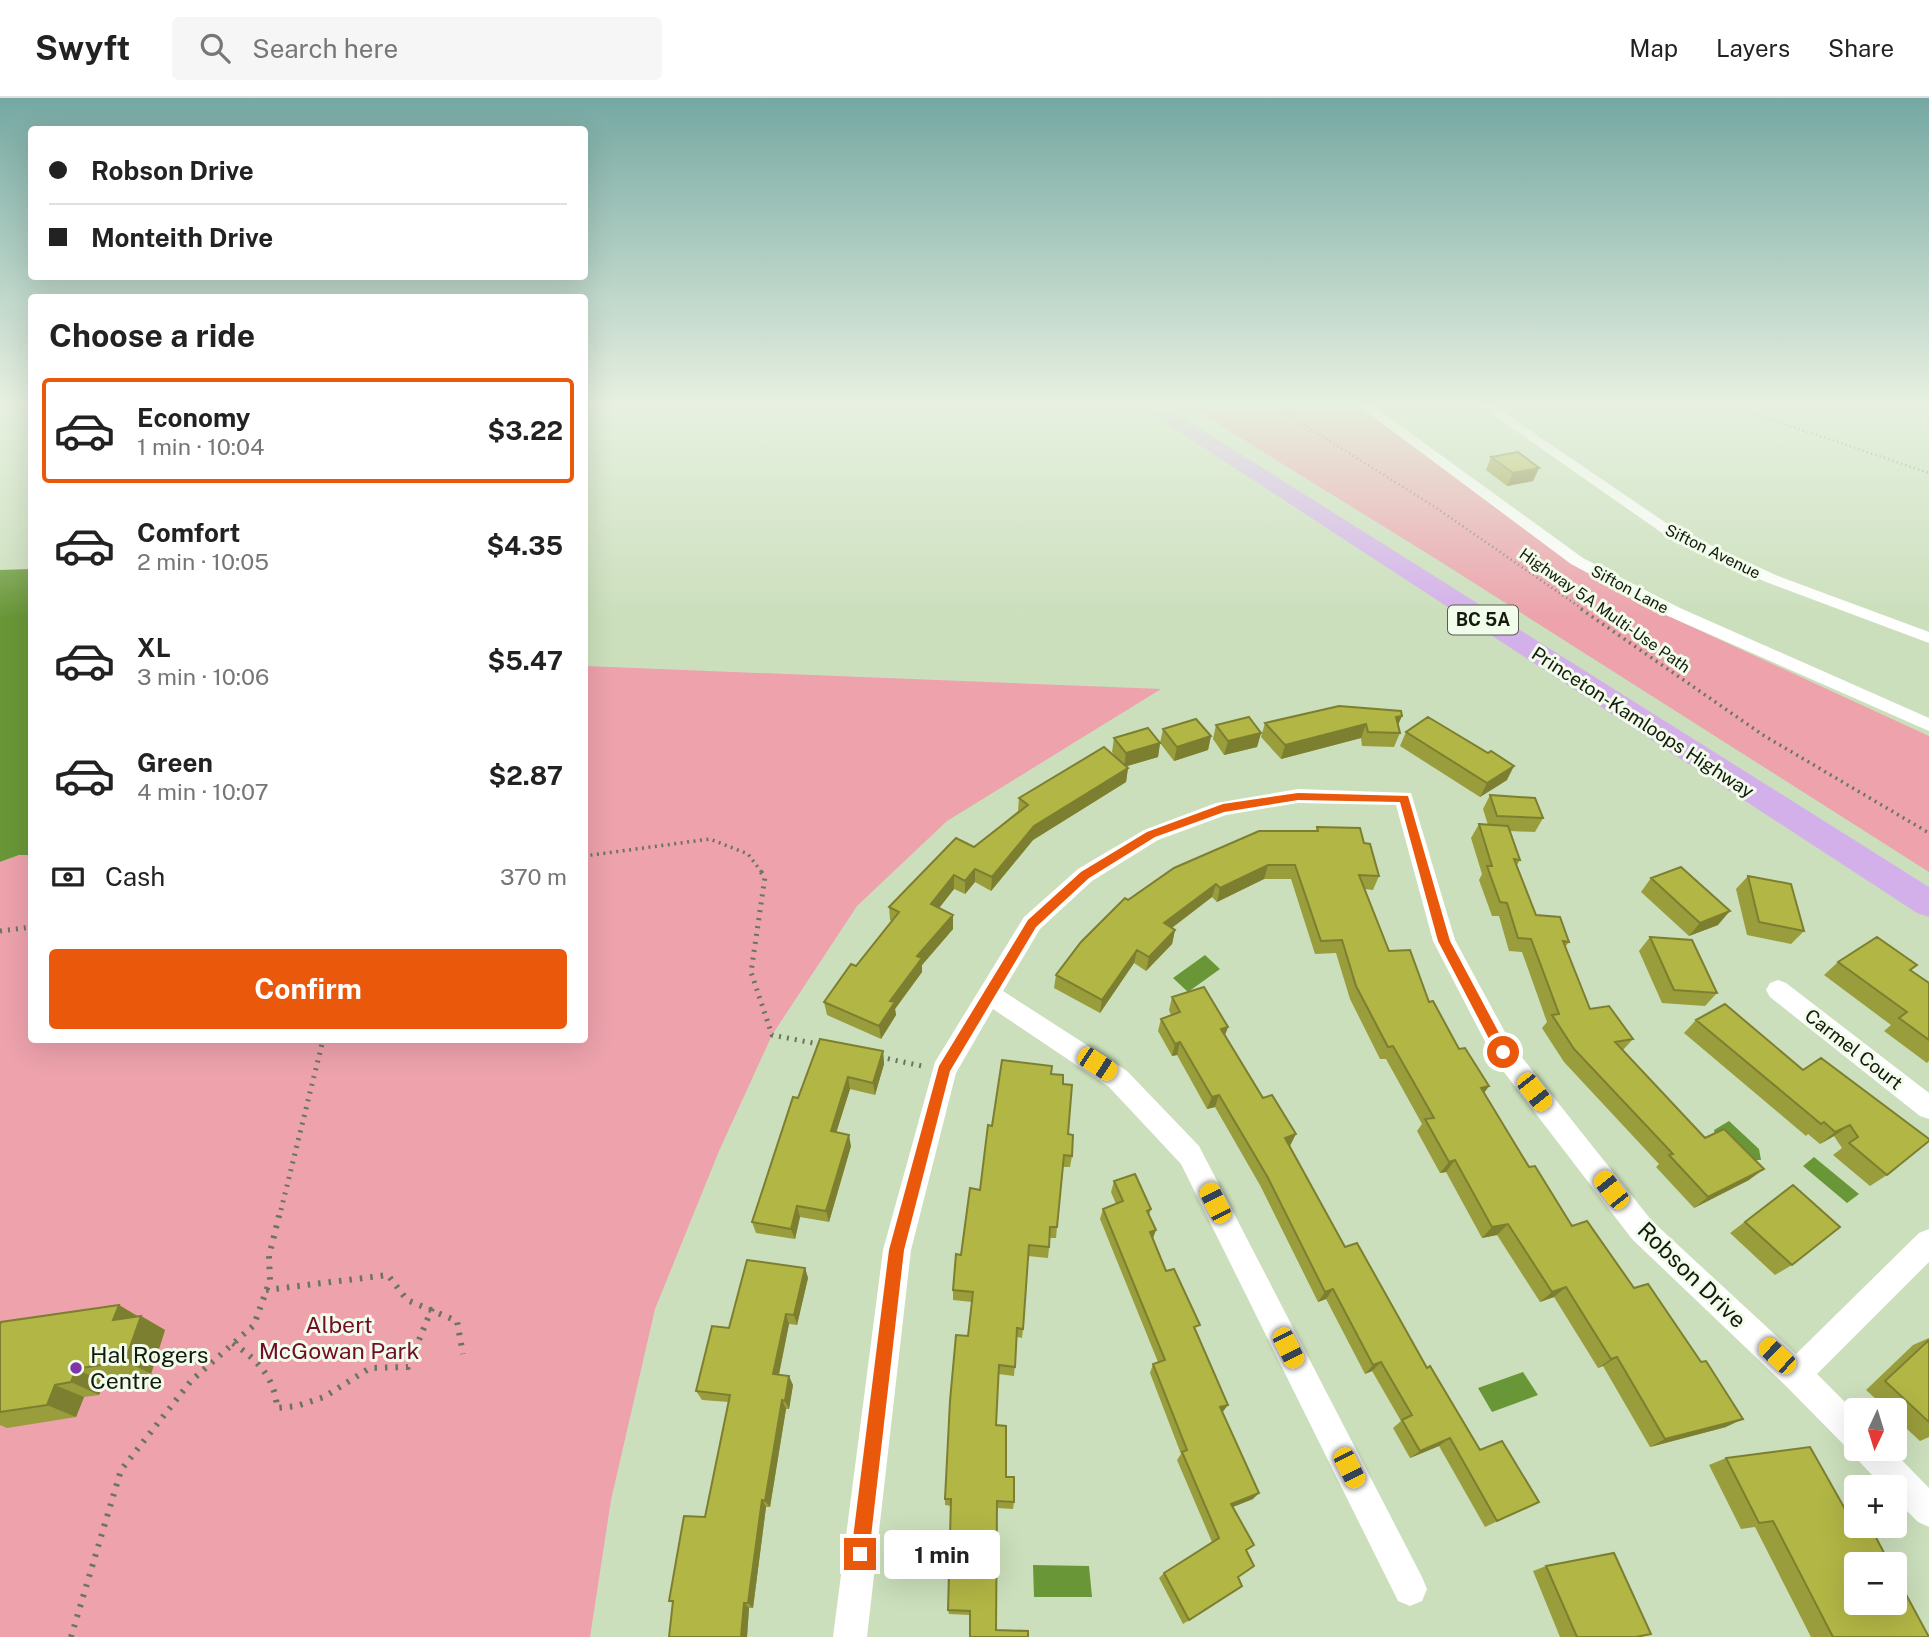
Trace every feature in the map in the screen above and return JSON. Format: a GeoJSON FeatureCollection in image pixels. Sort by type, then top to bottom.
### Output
{"type":"FeatureCollection","features":[{"type":"Feature","properties":{"kind":"main road","name":"Princeton-Kamloops Highway"},"geometry":{"type":"LineString","coordinates":[[1258,475],[1929,904]]}},
{"type":"Feature","properties":{"kind":"main road","name":"Princeton-Kamloops Highway"},"geometry":{"type":"LineString","coordinates":[[1283,475],[1929,881]]}},
{"type":"Feature","properties":{"kind":"street","name":"Sifton Lane"},"geometry":{"type":"LineString","coordinates":[[1459,475],[1577,561],[1674,612],[1929,726]]}},
{"type":"Feature","properties":{"kind":"street","name":"Sifton Avenue"},"geometry":{"type":"LineString","coordinates":[[1587,475],[1670,532],[1772,579],[1929,638]]}},
{"type":"Feature","properties":{"kind":"street","name":"Robson Drive"},"geometry":{"type":"LineString","coordinates":[[988,993],[1032,923],[1085,875],[1151,835],[1223,808],[1298,796],[1404,799],[1444,941],[1503,1052],[1642,1230],[1796,1374],[1844,1423]]}},
{"type":"Feature","properties":{"kind":"street","name":"Carmel Court"},"geometry":{"type":"LineString","coordinates":[[1778,990],[1929,1108]]}},
{"type":"Feature","properties":{"kind":"street"},"geometry":{"type":"LineString","coordinates":[[850,1637],[897,1250],[944,1070],[988,993],[1118,1079],[1190,1155],[1410,1588]]}},
{"type":"Feature","properties":{"kind":"street"},"geometry":{"type":"LineString","coordinates":[[1796,1374],[1929,1243]]}},
{"type":"Feature","properties":{"kind":"street"},"geometry":{"type":"LineString","coordinates":[[1881,1461],[1929,1511]]}},
{"type":"Feature","properties":{"kind":"path","name":"Highway 5A Multi-Use Path"},"geometry":{"type":"LineString","coordinates":[[1384,475],[1436,507],[1763,735],[1929,833]]}},
{"type":"Feature","properties":{"kind":"path"},"geometry":{"type":"LineString","coordinates":[[588,855],[710,839],[748,854],[765,877],[751,972],[772,1035],[835,1048]]}},
{"type":"Feature","properties":{"kind":"path"},"geometry":{"type":"LineString","coordinates":[[0,931],[28,928]]}},
{"type":"Feature","properties":{"kind":"path"},"geometry":{"type":"LineString","coordinates":[[71,1637],[121,1470],[191,1381],[254,1325],[270,1280],[269,1256],[322,1043]]}},
{"type":"Feature","properties":{"kind":"path"},"geometry":{"type":"LineString","coordinates":[[873,1055],[944,1070]]}},
{"type":"Feature","properties":{"kind":"path"},"geometry":{"type":"LineString","coordinates":[[267,1290],[360,1276],[388,1275],[407,1300],[432,1308],[457,1321],[463,1354]]}},
{"type":"Feature","properties":{"kind":"path"},"geometry":{"type":"LineString","coordinates":[[233,1343],[261,1363],[277,1390],[278,1408],[297,1406],[324,1396],[370,1368],[408,1367],[432,1308]]}},
{"type":"Feature","properties":{"kind":"green space"},"geometry":{"type":"Polygon","coordinates":[[[1300,475],[1453,475],[1614,591],[1929,736],[1929,872],[1300,475]]]}},
{"type":"Feature","properties":{"kind":"green space","name":"Albert McGowan Park"},"geometry":{"type":"Polygon","coordinates":[[[588,666],[1161,689],[947,821],[857,906],[772,1035],[719,1151],[655,1309],[611,1500],[590,1637],[0,1637],[0,862],[19,855],[28,855],[28,1043],[588,1043],[588,666]]]}},
{"type":"Feature","properties":{"kind":"shaded area"},"geometry":{"type":"Polygon","coordinates":[[[28,569],[28,855],[19,855],[0,862],[0,570],[28,569]]]}},
{"type":"Feature","properties":{"kind":"shaded area"},"geometry":{"type":"Polygon","coordinates":[[[1205,955],[1220,969],[1188,992],[1173,978],[1205,955]]]}},
{"type":"Feature","properties":{"kind":"shaded area"},"geometry":{"type":"Polygon","coordinates":[[[1729,1121],[1759,1149],[1761,1160],[1754,1160],[1715,1135],[1714,1130],[1729,1121]]]}},
{"type":"Feature","properties":{"kind":"shaded area"},"geometry":{"type":"Polygon","coordinates":[[[1814,1157],[1859,1194],[1847,1203],[1803,1166],[1814,1157]]]}},
{"type":"Feature","properties":{"kind":"shaded area"},"geometry":{"type":"Polygon","coordinates":[[[1523,1372],[1538,1395],[1492,1412],[1478,1388],[1523,1372]]]}},
{"type":"Feature","properties":{"kind":"shaded area"},"geometry":{"type":"Polygon","coordinates":[[[1033,1565],[1089,1566],[1092,1597],[1034,1597],[1033,1565]]]}},
{"type":"Feature","properties":{"kind":"building"},"geometry":{"type":"Polygon","coordinates":[[[1339,706],[1401,711],[1402,716],[1396,717],[1400,733],[1368,732],[1366,724],[1285,745],[1265,723],[1339,706]]]}},
{"type":"Feature","properties":{"kind":"building"},"geometry":{"type":"Polygon","coordinates":[[[1249,717],[1261,733],[1228,741],[1216,725],[1249,717]]]}},
{"type":"Feature","properties":{"kind":"building"},"geometry":{"type":"Polygon","coordinates":[[[1428,717],[1514,766],[1487,783],[1406,732],[1428,717]]]}},
{"type":"Feature","properties":{"kind":"building"},"geometry":{"type":"Polygon","coordinates":[[[1196,719],[1211,736],[1177,747],[1163,729],[1196,719]]]}},
{"type":"Feature","properties":{"kind":"building"},"geometry":{"type":"Polygon","coordinates":[[[1148,728],[1160,743],[1126,753],[1114,738],[1148,728]]]}},
{"type":"Feature","properties":{"kind":"building"},"geometry":{"type":"Polygon","coordinates":[[[1104,747],[1128,768],[1034,826],[992,877],[975,869],[965,881],[954,875],[931,904],[953,915],[917,956],[922,958],[890,1001],[895,1002],[879,1026],[824,1002],[851,964],[856,966],[899,912],[889,907],[956,838],[974,847],[1028,805],[1019,798],[1104,747]]]}},
{"type":"Feature","properties":{"kind":"building"},"geometry":{"type":"Polygon","coordinates":[[[1490,795],[1535,798],[1543,818],[1497,816],[1490,795]]]}},
{"type":"Feature","properties":{"kind":"building"},"geometry":{"type":"Polygon","coordinates":[[[1479,824],[1508,826],[1520,860],[1514,859],[1536,915],[1560,917],[1569,942],[1563,941],[1590,1009],[1609,1006],[1633,1039],[1615,1042],[1705,1138],[1724,1129],[1764,1169],[1708,1197],[1669,1155],[1673,1154],[1574,1049],[1552,1015],[1559,1014],[1531,939],[1518,938],[1507,903],[1500,902],[1487,866],[1492,866],[1479,824]]]}},
{"type":"Feature","properties":{"kind":"building"},"geometry":{"type":"Polygon","coordinates":[[[1317,827],[1360,828],[1364,843],[1370,844],[1379,876],[1359,875],[1389,951],[1410,950],[1429,1002],[1433,1001],[1459,1049],[1465,1048],[1489,1086],[1481,1088],[1529,1167],[1535,1166],[1572,1226],[1587,1221],[1634,1288],[1648,1284],[1701,1362],[1706,1361],[1743,1419],[1665,1439],[1617,1357],[1611,1359],[1566,1287],[1552,1292],[1508,1224],[1492,1227],[1455,1160],[1449,1162],[1425,1119],[1434,1118],[1393,1046],[1388,1047],[1356,986],[1342,940],[1321,941],[1295,865],[1268,865],[1220,888],[1216,884],[1164,923],[1175,930],[1149,957],[1137,950],[1102,1000],[1056,975],[1081,942],[1125,898],[1128,900],[1174,868],[1259,831],[1318,831],[1317,827]]]}},
{"type":"Feature","properties":{"kind":"building"},"geometry":{"type":"Polygon","coordinates":[[[1681,867],[1730,911],[1700,923],[1651,878],[1681,867]]]}},
{"type":"Feature","properties":{"kind":"building"},"geometry":{"type":"Polygon","coordinates":[[[1748,876],[1791,884],[1804,931],[1759,922],[1748,876]]]}},
{"type":"Feature","properties":{"kind":"building"},"geometry":{"type":"Polygon","coordinates":[[[1650,937],[1692,940],[1717,993],[1674,990],[1650,937]]]}},
{"type":"Feature","properties":{"kind":"building"},"geometry":{"type":"Polygon","coordinates":[[[1877,937],[1917,965],[1910,970],[1929,983],[1929,1040],[1899,1018],[1907,1012],[1838,962],[1877,937]]]}},
{"type":"Feature","properties":{"kind":"building"},"geometry":{"type":"Polygon","coordinates":[[[1204,987],[1228,1027],[1221,1029],[1263,1098],[1272,1095],[1296,1134],[1285,1138],[1345,1247],[1357,1243],[1427,1368],[1430,1366],[1480,1450],[1502,1441],[1539,1502],[1497,1521],[1450,1438],[1420,1451],[1402,1420],[1412,1415],[1381,1362],[1373,1365],[1333,1289],[1325,1292],[1267,1176],[1219,1095],[1212,1097],[1180,1042],[1175,1044],[1161,1019],[1180,1012],[1172,997],[1204,987]]]}},
{"type":"Feature","properties":{"kind":"building"},"geometry":{"type":"Polygon","coordinates":[[[1725,1004],[1803,1070],[1821,1058],[1929,1141],[1887,1175],[1849,1143],[1858,1137],[1850,1125],[1835,1132],[1824,1122],[1821,1124],[1696,1020],[1725,1004]]]}},
{"type":"Feature","properties":{"kind":"building"},"geometry":{"type":"Polygon","coordinates":[[[820,1039],[883,1051],[873,1083],[848,1077],[831,1131],[849,1135],[826,1211],[797,1206],[791,1229],[752,1222],[793,1097],[798,1098],[820,1039]]]}},
{"type":"Feature","properties":{"kind":"building"},"geometry":{"type":"Polygon","coordinates":[[[1002,1060],[1052,1066],[1051,1074],[1063,1075],[1063,1084],[1072,1085],[1068,1134],[1073,1135],[1072,1156],[1064,1155],[1057,1227],[1050,1227],[1049,1247],[1029,1245],[1023,1329],[1017,1328],[1015,1367],[999,1365],[996,1425],[1006,1426],[1006,1477],[1014,1477],[1014,1502],[997,1501],[996,1630],[1028,1631],[1028,1637],[970,1637],[970,1611],[948,1610],[951,1499],[945,1499],[950,1401],[956,1335],[968,1336],[973,1292],[953,1290],[956,1254],[961,1255],[970,1188],[980,1190],[988,1125],[992,1126],[1002,1060]]]}},
{"type":"Feature","properties":{"kind":"building"},"geometry":{"type":"Polygon","coordinates":[[[1135,1174],[1151,1209],[1147,1211],[1156,1230],[1150,1232],[1166,1271],[1174,1269],[1200,1325],[1194,1327],[1228,1405],[1220,1407],[1259,1493],[1231,1504],[1254,1545],[1246,1550],[1254,1566],[1238,1577],[1242,1586],[1189,1620],[1164,1573],[1219,1538],[1182,1452],[1187,1450],[1153,1364],[1165,1360],[1103,1209],[1123,1201],[1114,1181],[1135,1174]]]}},
{"type":"Feature","properties":{"kind":"building"},"geometry":{"type":"Polygon","coordinates":[[[1793,1185],[1840,1227],[1792,1265],[1745,1222],[1793,1185]]]}},
{"type":"Feature","properties":{"kind":"building"},"geometry":{"type":"Polygon","coordinates":[[[747,1260],[805,1268],[794,1315],[786,1314],[773,1374],[789,1376],[785,1401],[782,1400],[765,1501],[762,1500],[748,1603],[744,1603],[741,1637],[669,1637],[673,1601],[669,1601],[684,1516],[705,1517],[730,1395],[696,1391],[712,1326],[729,1328],[747,1260]]]}},
{"type":"Feature","properties":{"kind":"building","name":"Hal Rogers Centre"},"geometry":{"type":"Polygon","coordinates":[[[119,1305],[113,1320],[141,1316],[125,1361],[76,1369],[71,1382],[55,1385],[47,1405],[0,1412],[1,1322],[119,1305]]]}},
{"type":"Feature","properties":{"kind":"building"},"geometry":{"type":"Polygon","coordinates":[[[1929,1340],[1929,1422],[1908,1402],[1908,1398],[1903,1398],[1885,1381],[1929,1340]]]}},
{"type":"Feature","properties":{"kind":"building"},"geometry":{"type":"Polygon","coordinates":[[[1810,1447],[1844,1507],[1844,1538],[1876,1538],[1884,1552],[1844,1552],[1844,1615],[1907,1615],[1907,1596],[1929,1637],[1833,1637],[1773,1521],[1759,1523],[1726,1458],[1810,1447]]]}},
{"type":"Feature","properties":{"kind":"building"},"geometry":{"type":"Polygon","coordinates":[[[1614,1553],[1651,1634],[1636,1637],[1577,1637],[1546,1566],[1614,1553]]]}},
{"type":"Feature","properties":{"kind":"place","name":"Hal Rogers Centre"},"geometry":{"type":"Point","coordinates":[76,1368]}},
{"type":"Feature","properties":{"kind":"route"},"geometry":{"type":"LineString","coordinates":[[860,1554],[897,1250],[944,1070],[1032,923],[1085,875],[1151,835],[1223,808],[1298,796],[1404,799],[1444,941],[1503,1052]]}}]}
